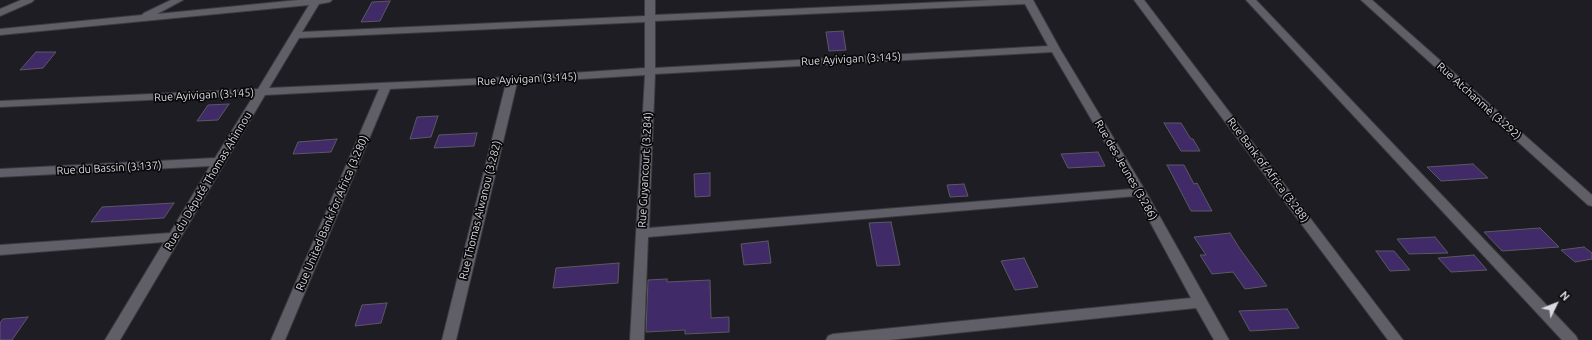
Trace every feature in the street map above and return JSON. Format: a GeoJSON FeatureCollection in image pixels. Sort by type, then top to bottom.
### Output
{"type":"FeatureCollection","features":[{"type":"Feature","properties":{"kind":"street"},"geometry":{"type":"LineString","coordinates":[[0,13],[29,0]]}},
{"type":"Feature","properties":{"kind":"street"},"geometry":{"type":"LineString","coordinates":[[138,18],[178,0]]}},
{"type":"Feature","properties":{"kind":"street","name":"Rue Guyancourt (3.284)"},"geometry":{"type":"LineString","coordinates":[[637,340],[650,71],[650,0]]}},
{"type":"Feature","properties":{"kind":"street"},"geometry":{"type":"LineString","coordinates":[[295,36],[1028,0]]}},
{"type":"Feature","properties":{"kind":"street","name":"Rue des Jeunes (3.286)"},"geometry":{"type":"LineString","coordinates":[[1028,0],[1055,49],[1140,192],[1222,340]]}},
{"type":"Feature","properties":{"kind":"street","name":"Rue Bank of Africa (3.288)"},"geometry":{"type":"LineString","coordinates":[[1139,0],[1396,340]]}},
{"type":"Feature","properties":{"kind":"street"},"geometry":{"type":"LineString","coordinates":[[1251,0],[1570,340]]}},
{"type":"Feature","properties":{"kind":"street","name":"Rue Atchanmè (3.292)"},"geometry":{"type":"LineString","coordinates":[[1366,0],[1592,202]]}},
{"type":"Feature","properties":{"kind":"street"},"geometry":{"type":"LineString","coordinates":[[0,32],[321,1]]}},
{"type":"Feature","properties":{"kind":"street","name":"Rue du Député Thomas Ahinnou"},"geometry":{"type":"LineString","coordinates":[[112,340],[295,36],[321,1]]}},
{"type":"Feature","properties":{"kind":"street","name":"Rue Ayivigan (3.145)"},"geometry":{"type":"LineString","coordinates":[[0,104],[512,80],[1055,49]]}},
{"type":"Feature","properties":{"kind":"street","name":"Rue Thomas Aiwanou (3.282)"},"geometry":{"type":"LineString","coordinates":[[449,340],[512,80]]}},
{"type":"Feature","properties":{"kind":"street","name":"Rue United Bank for Africa (3.280)"},"geometry":{"type":"LineString","coordinates":[[278,340],[386,86]]}},
{"type":"Feature","properties":{"kind":"street","name":"Rue du Bassin (3.137)"},"geometry":{"type":"LineString","coordinates":[[0,173],[219,162]]}},
{"type":"Feature","properties":{"kind":"street"},"geometry":{"type":"LineString","coordinates":[[642,233],[1140,192]]}},
{"type":"Feature","properties":{"kind":"street"},"geometry":{"type":"LineString","coordinates":[[0,250],[174,237]]}},
{"type":"Feature","properties":{"kind":"street"},"geometry":{"type":"LineString","coordinates":[[833,340],[1200,302]]}},
{"type":"Feature","properties":{"kind":"building"},"geometry":{"type":"Polygon","coordinates":[[[390,1],[380,21],[361,22],[372,2],[390,1]]]}},
{"type":"Feature","properties":{"kind":"building"},"geometry":{"type":"Polygon","coordinates":[[[843,31],[846,50],[829,51],[826,32],[843,31]]]}},
{"type":"Feature","properties":{"kind":"building"},"geometry":{"type":"Polygon","coordinates":[[[36,52],[56,52],[43,68],[20,70],[36,52]]]}},
{"type":"Feature","properties":{"kind":"building"},"geometry":{"type":"Polygon","coordinates":[[[229,104],[218,120],[197,121],[208,105],[229,104]]]}},
{"type":"Feature","properties":{"kind":"building"},"geometry":{"type":"Polygon","coordinates":[[[438,116],[431,137],[410,139],[417,117],[438,116]]]}},
{"type":"Feature","properties":{"kind":"building"},"geometry":{"type":"Polygon","coordinates":[[[1164,123],[1181,123],[1200,151],[1181,151],[1164,123]]]}},
{"type":"Feature","properties":{"kind":"building"},"geometry":{"type":"Polygon","coordinates":[[[477,133],[474,146],[434,148],[439,135],[477,133]]]}},
{"type":"Feature","properties":{"kind":"building"},"geometry":{"type":"Polygon","coordinates":[[[337,139],[331,152],[293,154],[298,142],[337,139]]]}},
{"type":"Feature","properties":{"kind":"building"},"geometry":{"type":"Polygon","coordinates":[[[1098,152],[1105,166],[1068,168],[1061,154],[1098,152]]]}},
{"type":"Feature","properties":{"kind":"building"},"geometry":{"type":"Polygon","coordinates":[[[1473,164],[1488,178],[1441,181],[1427,167],[1473,164]]]}},
{"type":"Feature","properties":{"kind":"building"},"geometry":{"type":"Polygon","coordinates":[[[1167,165],[1184,165],[1194,184],[1197,183],[1212,211],[1191,211],[1167,165]]]}},
{"type":"Feature","properties":{"kind":"building"},"geometry":{"type":"Polygon","coordinates":[[[710,173],[710,196],[695,197],[694,174],[710,173]]]}},
{"type":"Feature","properties":{"kind":"building"},"geometry":{"type":"Polygon","coordinates":[[[964,184],[968,196],[950,197],[947,185],[964,184]]]}},
{"type":"Feature","properties":{"kind":"building"},"geometry":{"type":"Polygon","coordinates":[[[174,203],[164,218],[91,222],[102,207],[174,203]]]}},
{"type":"Feature","properties":{"kind":"building"},"geometry":{"type":"Polygon","coordinates":[[[891,222],[900,265],[877,266],[869,223],[891,222]]]}},
{"type":"Feature","properties":{"kind":"building"},"geometry":{"type":"Polygon","coordinates":[[[1540,228],[1559,247],[1502,251],[1484,232],[1540,228]]]}},
{"type":"Feature","properties":{"kind":"building"},"geometry":{"type":"Polygon","coordinates":[[[1230,233],[1267,286],[1245,289],[1233,272],[1212,274],[1200,255],[1206,255],[1194,237],[1230,233]]]}},
{"type":"Feature","properties":{"kind":"building"},"geometry":{"type":"Polygon","coordinates":[[[1435,237],[1448,253],[1409,254],[1397,239],[1435,237]]]}},
{"type":"Feature","properties":{"kind":"building"},"geometry":{"type":"Polygon","coordinates":[[[768,241],[771,263],[744,265],[741,244],[768,241]]]}},
{"type":"Feature","properties":{"kind":"building"},"geometry":{"type":"Polygon","coordinates":[[[1584,247],[1592,253],[1592,259],[1575,262],[1561,250],[1584,247]]]}},
{"type":"Feature","properties":{"kind":"building"},"geometry":{"type":"Polygon","coordinates":[[[1376,251],[1394,251],[1410,270],[1390,271],[1376,251]]]}},
{"type":"Feature","properties":{"kind":"building"},"geometry":{"type":"Polygon","coordinates":[[[1474,255],[1487,270],[1451,272],[1438,258],[1474,255]]]}},
{"type":"Feature","properties":{"kind":"building"},"geometry":{"type":"Polygon","coordinates":[[[1024,258],[1038,287],[1015,290],[1001,261],[1024,258]]]}},
{"type":"Feature","properties":{"kind":"building"},"geometry":{"type":"Polygon","coordinates":[[[619,263],[618,283],[553,288],[556,268],[619,263]]]}},
{"type":"Feature","properties":{"kind":"building"},"geometry":{"type":"Polygon","coordinates":[[[667,279],[667,282],[710,280],[711,318],[729,317],[729,332],[685,334],[685,330],[646,332],[648,280],[667,279]]]}},
{"type":"Feature","properties":{"kind":"building"},"geometry":{"type":"Polygon","coordinates":[[[387,303],[381,323],[355,326],[362,305],[387,303]]]}},
{"type":"Feature","properties":{"kind":"building"},"geometry":{"type":"Polygon","coordinates":[[[1287,309],[1299,328],[1250,331],[1239,311],[1287,309]]]}},
{"type":"Feature","properties":{"kind":"building"},"geometry":{"type":"Polygon","coordinates":[[[28,317],[12,340],[0,340],[0,323],[3,319],[28,317]]]}}]}
